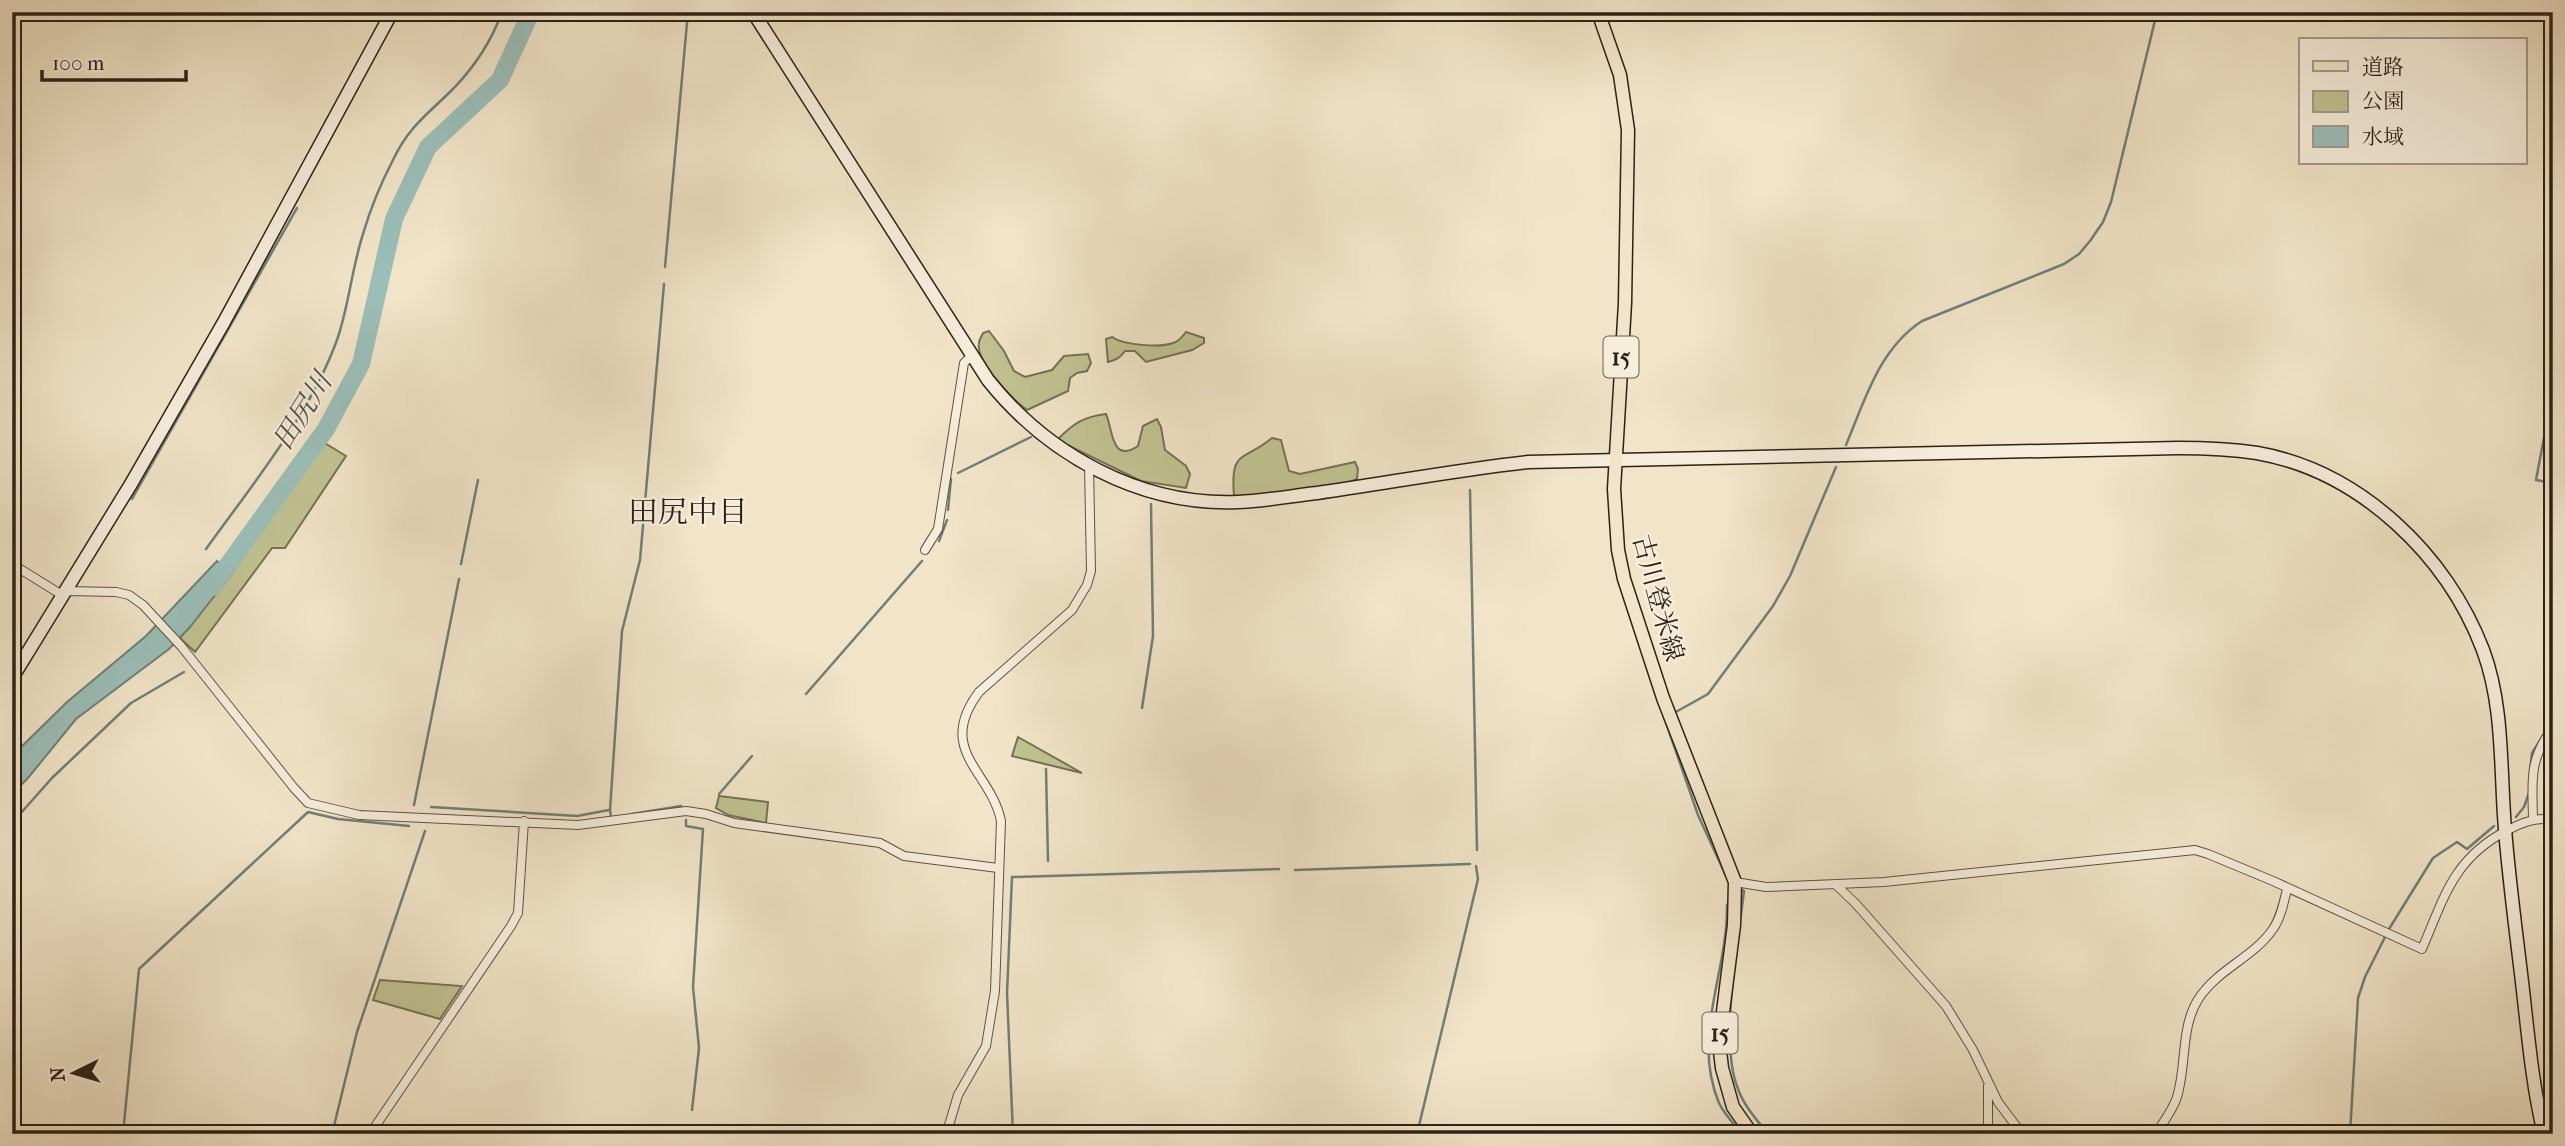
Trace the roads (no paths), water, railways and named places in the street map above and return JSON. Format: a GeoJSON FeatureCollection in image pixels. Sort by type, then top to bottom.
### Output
{"type":"FeatureCollection","features":[{"type":"Feature","properties":{"kind":"main road","name":"古川登米線"},"geometry":{"type":"LineString","coordinates":[[1598,12],[1620,75],[1628,130],[1625,303],[1614,519],[1624,579],[1663,698],[1735,882],[1734,925],[1719,1043],[1722,1068],[1733,1107],[1752,1134]]}},
{"type":"Feature","properties":{"kind":"street"},"geometry":{"type":"LineString","coordinates":[[12,678],[131,484],[393,12]]}},
{"type":"Feature","properties":{"kind":"street"},"geometry":{"type":"LineString","coordinates":[[753,12],[972,355],[1004,400],[1060,449],[1111,477],[1160,493],[1237,502],[1528,462],[2214,448],[2259,454],[2313,471],[2362,497],[2386,515],[2434,563],[2455,592],[2483,651],[2493,687],[2505,831],[2532,1067],[2544,1134]]}},
{"type":"Feature","properties":{"kind":"street"},"geometry":{"type":"LineString","coordinates":[[925,550],[938,529],[964,363],[972,355]]}},
{"type":"Feature","properties":{"kind":"street"},"geometry":{"type":"LineString","coordinates":[[949,1134],[957,1095],[986,1046],[995,991],[1001,821],[999,811],[968,759],[962,737],[968,708],[979,692],[1072,610],[1087,585],[1091,571],[1089,465]]}},
{"type":"Feature","properties":{"kind":"street"},"geometry":{"type":"LineString","coordinates":[[12,564],[64,593],[116,592],[129,595],[143,605],[181,646],[308,803],[359,815],[578,825],[686,811],[734,823],[880,843],[904,856],[998,868]]}},
{"type":"Feature","properties":{"kind":"street"},"geometry":{"type":"LineString","coordinates":[[2533,818],[2534,762],[2538,748],[2553,727]]}},
{"type":"Feature","properties":{"kind":"street"},"geometry":{"type":"LineString","coordinates":[[1735,882],[1766,887],[1884,882],[2194,850],[2208,853],[2422,949],[2455,875],[2468,857],[2489,840],[2533,818],[2553,819]]}},
{"type":"Feature","properties":{"kind":"street"},"geometry":{"type":"LineString","coordinates":[[370,1134],[512,926],[518,913],[524,821]]}},
{"type":"Feature","properties":{"kind":"street"},"geometry":{"type":"LineString","coordinates":[[1835,884],[1946,1006],[1998,1101],[2022,1134]]}},
{"type":"Feature","properties":{"kind":"street"},"geometry":{"type":"LineString","coordinates":[[2156,1134],[2177,1095],[2189,1024],[2198,1000],[2212,982],[2257,947],[2273,929],[2287,889]]}},
{"type":"Feature","properties":{"kind":"street"},"geometry":{"type":"LineString","coordinates":[[1988,1134],[1989,1083]]}},
{"type":"Feature","properties":{"kind":"water"},"geometry":{"type":"Polygon","coordinates":[[[217,561],[230,576],[190,627],[169,649],[76,719],[12,794],[12,756],[67,702],[146,636],[217,561]]]}},
{"type":"Feature","properties":{"kind":"waterway"},"geometry":{"type":"LineString","coordinates":[[206,549],[297,420],[327,365],[342,324],[366,225],[380,187],[399,148],[420,121],[469,71],[488,43],[502,12]]}},
{"type":"Feature","properties":{"kind":"waterway","name":"田尻川"},"geometry":{"type":"LineString","coordinates":[[212,587],[326,429],[361,364],[394,219],[428,147],[500,80],[531,12]]}},
{"type":"Feature","properties":{"kind":"waterway"},"geometry":{"type":"LineString","coordinates":[[665,267],[688,12]]}},
{"type":"Feature","properties":{"kind":"waterway"},"geometry":{"type":"LineString","coordinates":[[1846,445],[1875,377],[1884,361],[1907,333],[1922,321],[2064,264],[2079,254],[2090,241],[2103,222],[2111,202],[2157,12]]}},
{"type":"Feature","properties":{"kind":"waterway"},"geometry":{"type":"LineString","coordinates":[[132,499],[297,208]]}},
{"type":"Feature","properties":{"kind":"waterway"},"geometry":{"type":"LineString","coordinates":[[611,817],[622,631],[640,560],[664,284]]}},
{"type":"Feature","properties":{"kind":"waterway"},"geometry":{"type":"LineString","coordinates":[[2553,390],[2536,480],[2553,483]]}},
{"type":"Feature","properties":{"kind":"waterway"},"geometry":{"type":"LineString","coordinates":[[958,473],[1031,437]]}},
{"type":"Feature","properties":{"kind":"waterway"},"geometry":{"type":"LineString","coordinates":[[1674,713],[1708,694],[1773,606],[1790,576],[1836,467]]}},
{"type":"Feature","properties":{"kind":"waterway"},"geometry":{"type":"LineString","coordinates":[[948,510],[951,479]]}},
{"type":"Feature","properties":{"kind":"waterway"},"geometry":{"type":"LineString","coordinates":[[461,564],[478,480]]}},
{"type":"Feature","properties":{"kind":"waterway"},"geometry":{"type":"LineString","coordinates":[[1470,490],[1477,850]]}},
{"type":"Feature","properties":{"kind":"waterway"},"geometry":{"type":"LineString","coordinates":[[1142,708],[1153,636],[1151,504]]}},
{"type":"Feature","properties":{"kind":"waterway"},"geometry":{"type":"LineString","coordinates":[[939,541],[947,520]]}},
{"type":"Feature","properties":{"kind":"waterway"},"geometry":{"type":"LineString","coordinates":[[806,694],[922,561]]}},
{"type":"Feature","properties":{"kind":"waterway"},"geometry":{"type":"LineString","coordinates":[[414,805],[459,579]]}},
{"type":"Feature","properties":{"kind":"waterway"},"geometry":{"type":"LineString","coordinates":[[12,823],[52,778],[131,703],[184,672]]}},
{"type":"Feature","properties":{"kind":"waterway"},"geometry":{"type":"LineString","coordinates":[[1664,717],[1698,815],[1726,876]]}},
{"type":"Feature","properties":{"kind":"waterway"},"geometry":{"type":"LineString","coordinates":[[2530,772],[2532,753],[2553,720]]}},
{"type":"Feature","properties":{"kind":"waterway"},"geometry":{"type":"LineString","coordinates":[[719,794],[752,756]]}},
{"type":"Feature","properties":{"kind":"waterway"},"geometry":{"type":"LineString","coordinates":[[1046,769],[1048,861]]}},
{"type":"Feature","properties":{"kind":"waterway"},"geometry":{"type":"LineString","coordinates":[[2516,817],[2524,807],[2529,793]]}},
{"type":"Feature","properties":{"kind":"waterway"},"geometry":{"type":"LineString","coordinates":[[632,814],[681,806],[682,809]]}},
{"type":"Feature","properties":{"kind":"waterway"},"geometry":{"type":"LineString","coordinates":[[431,807],[577,816],[609,810]]}},
{"type":"Feature","properties":{"kind":"waterway"},"geometry":{"type":"LineString","coordinates":[[123,1134],[139,969],[308,812],[338,819],[409,826]]}},
{"type":"Feature","properties":{"kind":"waterway"},"geometry":{"type":"LineString","coordinates":[[686,820],[686,826],[703,829],[693,987],[699,1048],[692,1110]]}},
{"type":"Feature","properties":{"kind":"waterway"},"geometry":{"type":"LineString","coordinates":[[2350,1134],[2358,998],[2365,977],[2389,929],[2433,858],[2457,842],[2467,849],[2494,826]]}},
{"type":"Feature","properties":{"kind":"waterway"},"geometry":{"type":"LineString","coordinates":[[332,1134],[357,1032],[425,831]]}},
{"type":"Feature","properties":{"kind":"waterway"},"geometry":{"type":"LineString","coordinates":[[1295,870],[1470,864]]}},
{"type":"Feature","properties":{"kind":"waterway"},"geometry":{"type":"LineString","coordinates":[[1417,1134],[1478,879],[1476,866]]}},
{"type":"Feature","properties":{"kind":"waterway"},"geometry":{"type":"LineString","coordinates":[[1013,1134],[1007,993],[1012,877],[1279,869]]}},
{"type":"Feature","properties":{"kind":"waterway"},"geometry":{"type":"LineString","coordinates":[[1741,890],[1744,891],[1734,964],[1730,1046],[1738,1089],[1751,1113],[1768,1134]]}},
{"type":"Feature","properties":{"kind":"waterway"},"geometry":{"type":"LineString","coordinates":[[1727,905],[1726,930],[1709,1029],[1709,1053],[1711,1078],[1719,1103],[1742,1134]]}},
{"type":"Feature","properties":{"kind":"waterway"},"geometry":{"type":"LineString","coordinates":[[690,1134],[691,1125]]}},
{"type":"Feature","properties":{"kind":"district","name":"田尻中目"},"geometry":{"type":"Point","coordinates":[688,512]}}]}
